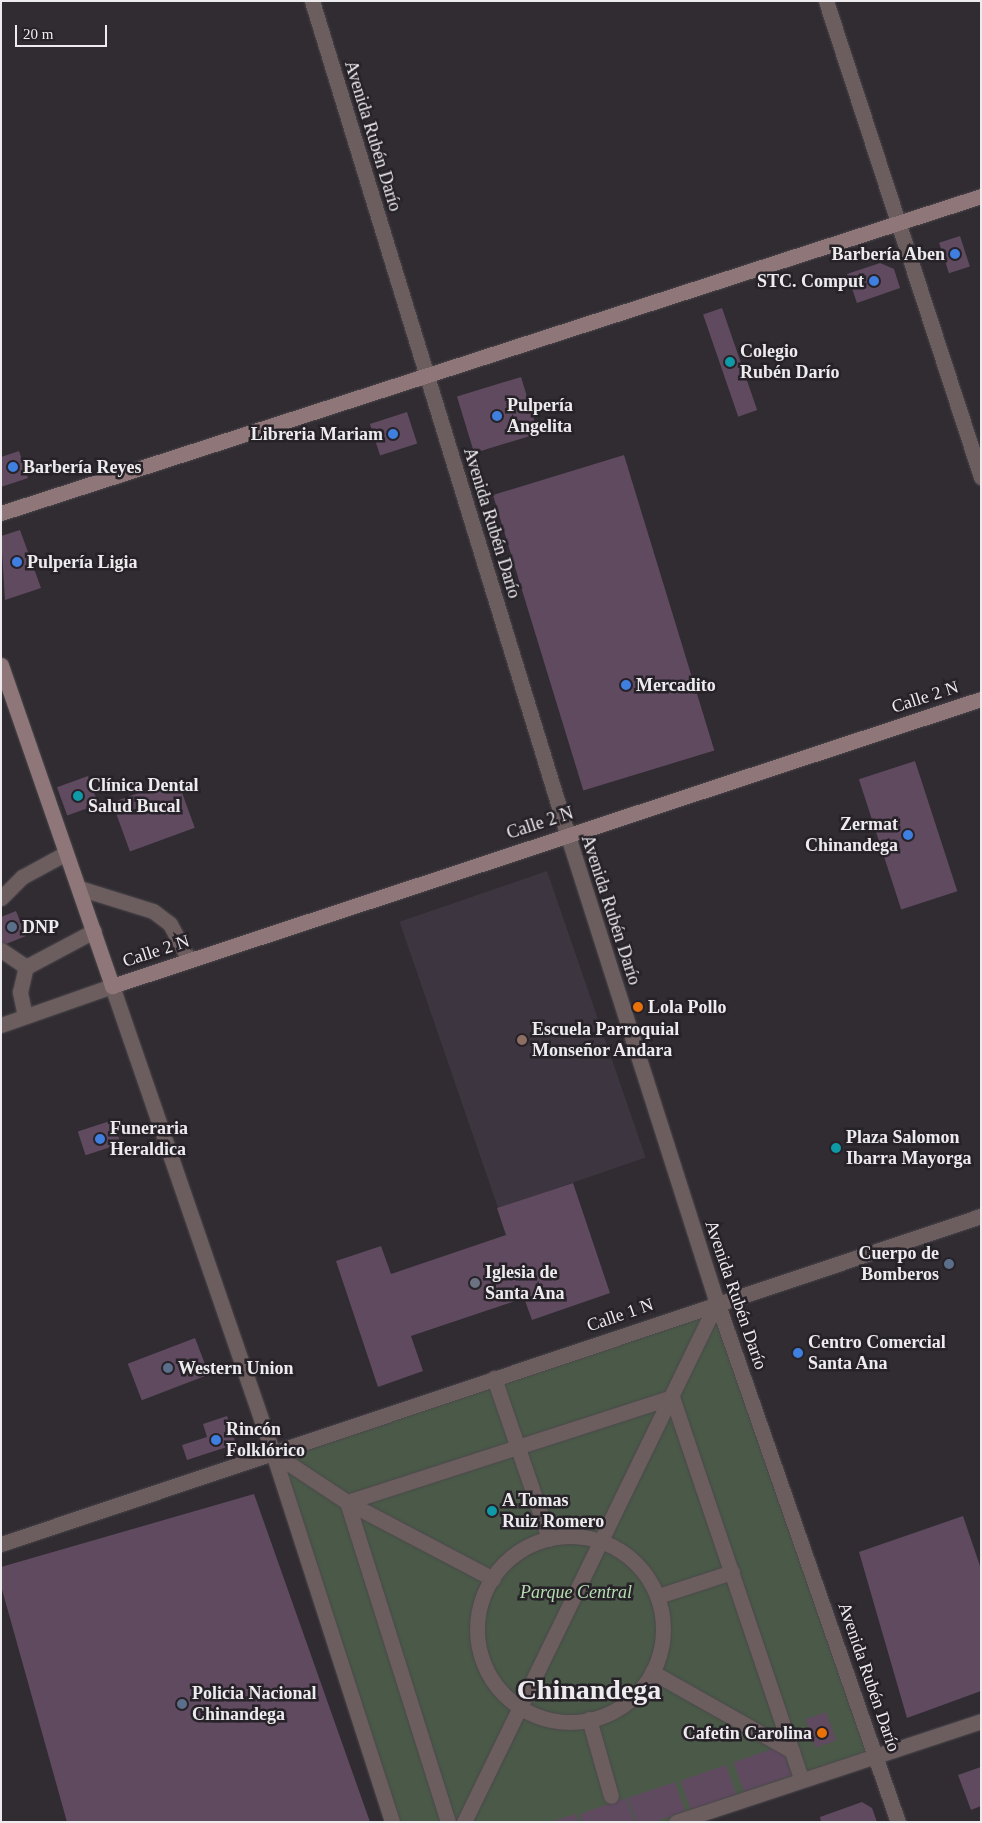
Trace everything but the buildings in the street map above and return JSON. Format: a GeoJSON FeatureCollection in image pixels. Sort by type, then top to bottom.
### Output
{"type":"FeatureCollection","features":[{"type":"Feature","properties":{"kind":"street","name":"Avenida Rubén Darío"},"geometry":{"type":"LineString","coordinates":[[312,1],[567,833],[717,1302],[876,1754],[898,1822]]}},
{"type":"Feature","properties":{"kind":"street"},"geometry":{"type":"LineString","coordinates":[[826,1],[981,476]]}},
{"type":"Feature","properties":{"kind":"street"},"geometry":{"type":"LineString","coordinates":[[1,513],[427,377],[981,196]]}},
{"type":"Feature","properties":{"kind":"street"},"geometry":{"type":"LineString","coordinates":[[1,665],[273,1453],[392,1822]]}},
{"type":"Feature","properties":{"kind":"street","name":"Calle 2 N"},"geometry":{"type":"LineString","coordinates":[[112,986],[567,833],[981,699]]}},
{"type":"Feature","properties":{"kind":"street"},"geometry":{"type":"LineString","coordinates":[[1,898],[22,877],[66,853]]}},
{"type":"Feature","properties":{"kind":"street"},"geometry":{"type":"LineString","coordinates":[[78,888],[153,911],[170,924],[189,960]]}},
{"type":"Feature","properties":{"kind":"street"},"geometry":{"type":"LineString","coordinates":[[25,1016],[20,992],[26,967],[94,931]]}},
{"type":"Feature","properties":{"kind":"street"},"geometry":{"type":"LineString","coordinates":[[1,950],[26,967]]}},
{"type":"Feature","properties":{"kind":"street"},"geometry":{"type":"LineString","coordinates":[[1,1025],[112,986]]}},
{"type":"Feature","properties":{"kind":"street","name":"Calle 1 N"},"geometry":{"type":"LineString","coordinates":[[1,1544],[717,1302],[981,1216]]}},
{"type":"Feature","properties":{"kind":"street"},"geometry":{"type":"LineString","coordinates":[[464,1822],[603,1542],[717,1302]]}},
{"type":"Feature","properties":{"kind":"street"},"geometry":{"type":"LineString","coordinates":[[494,1378],[549,1540]]}},
{"type":"Feature","properties":{"kind":"street"},"geometry":{"type":"LineString","coordinates":[[347,1502],[672,1397]]}},
{"type":"Feature","properties":{"kind":"street"},"geometry":{"type":"LineString","coordinates":[[672,1397],[792,1750],[800,1780]]}},
{"type":"Feature","properties":{"kind":"street"},"geometry":{"type":"LineString","coordinates":[[273,1453],[347,1502],[493,1579]]}},
{"type":"Feature","properties":{"kind":"street"},"geometry":{"type":"LineString","coordinates":[[347,1502],[448,1822]]}},
{"type":"Feature","properties":{"kind":"street"},"geometry":{"type":"LineString","coordinates":[[563,1536],[603,1542],[621,1550],[643,1570],[658,1596],[664,1626],[660,1655],[652,1672],[626,1704],[589,1720],[568,1722],[537,1716],[522,1708],[489,1676],[478,1647],[478,1615],[493,1579],[507,1560],[549,1540],[563,1536]]}},
{"type":"Feature","properties":{"kind":"street"},"geometry":{"type":"LineString","coordinates":[[658,1596],[732,1572]]}},
{"type":"Feature","properties":{"kind":"street"},"geometry":{"type":"LineString","coordinates":[[652,1672],[792,1750]]}},
{"type":"Feature","properties":{"kind":"street"},"geometry":{"type":"LineString","coordinates":[[589,1720],[611,1796]]}},
{"type":"Feature","properties":{"kind":"street"},"geometry":{"type":"LineString","coordinates":[[676,1822],[876,1754],[981,1721]]}},
{"type":"Feature","properties":{"kind":"shaded area","name":"Escuela Parroquial Monseñor Andara"},"geometry":{"type":"Polygon","coordinates":[[[547,871],[646,1157],[498,1208],[399,922],[547,871]]]}},
{"type":"Feature","properties":{"kind":"green space","name":"Parque Central"},"geometry":{"type":"Polygon","coordinates":[[[717,1302],[876,1754],[676,1822],[392,1822],[273,1453],[717,1302]]]}},
{"type":"Feature","properties":{"kind":"place","name":"Barbería Aben"},"geometry":{"type":"Point","coordinates":[955,254]}},
{"type":"Feature","properties":{"kind":"place","name":"STC. Comput"},"geometry":{"type":"Point","coordinates":[874,281]}},
{"type":"Feature","properties":{"kind":"place","name":"Colegio Rubén Darío"},"geometry":{"type":"Point","coordinates":[730,362]}},
{"type":"Feature","properties":{"kind":"place","name":"Pulpería Angelita"},"geometry":{"type":"Point","coordinates":[497,416]}},
{"type":"Feature","properties":{"kind":"place","name":"Libreria Mariam"},"geometry":{"type":"Point","coordinates":[393,434]}},
{"type":"Feature","properties":{"kind":"place","name":"Barbería Reyes"},"geometry":{"type":"Point","coordinates":[13,467]}},
{"type":"Feature","properties":{"kind":"place","name":"Pulpería Ligia"},"geometry":{"type":"Point","coordinates":[17,562]}},
{"type":"Feature","properties":{"kind":"place","name":"Mercadito"},"geometry":{"type":"Point","coordinates":[626,685]}},
{"type":"Feature","properties":{"kind":"place","name":"Clínica Dental Salud Bucal"},"geometry":{"type":"Point","coordinates":[78,796]}},
{"type":"Feature","properties":{"kind":"place","name":"Zermat Chinandega"},"geometry":{"type":"Point","coordinates":[908,835]}},
{"type":"Feature","properties":{"kind":"place","name":"DNP"},"geometry":{"type":"Point","coordinates":[12,927]}},
{"type":"Feature","properties":{"kind":"place","name":"Lola Pollo"},"geometry":{"type":"Point","coordinates":[638,1007]}},
{"type":"Feature","properties":{"kind":"place","name":"Escuela Parroquial Monseñor Andara"},"geometry":{"type":"Point","coordinates":[522,1040]}},
{"type":"Feature","properties":{"kind":"place","name":"Funeraria Heraldica"},"geometry":{"type":"Point","coordinates":[100,1139]}},
{"type":"Feature","properties":{"kind":"place","name":"Plaza Salomon Ibarra Mayorga"},"geometry":{"type":"Point","coordinates":[836,1148]}},
{"type":"Feature","properties":{"kind":"place","name":"Cuerpo de Bomberos"},"geometry":{"type":"Point","coordinates":[949,1264]}},
{"type":"Feature","properties":{"kind":"place","name":"Iglesia de Santa Ana"},"geometry":{"type":"Point","coordinates":[475,1283]}},
{"type":"Feature","properties":{"kind":"place","name":"Centro Comercial Santa Ana"},"geometry":{"type":"Point","coordinates":[798,1353]}},
{"type":"Feature","properties":{"kind":"place","name":"Western Union"},"geometry":{"type":"Point","coordinates":[168,1368]}},
{"type":"Feature","properties":{"kind":"place","name":"Rincón Folklórico"},"geometry":{"type":"Point","coordinates":[216,1440]}},
{"type":"Feature","properties":{"kind":"place","name":"A Tomas Ruiz Romero"},"geometry":{"type":"Point","coordinates":[492,1511]}},
{"type":"Feature","properties":{"kind":"place","name":"Policia Nacional Chinandega"},"geometry":{"type":"Point","coordinates":[182,1704]}},
{"type":"Feature","properties":{"kind":"place","name":"Cafetin Carolina"},"geometry":{"type":"Point","coordinates":[822,1733]}},
{"type":"Feature","properties":{"kind":"district","name":"Chinandega"},"geometry":{"type":"Point","coordinates":[589,1690]}}]}
